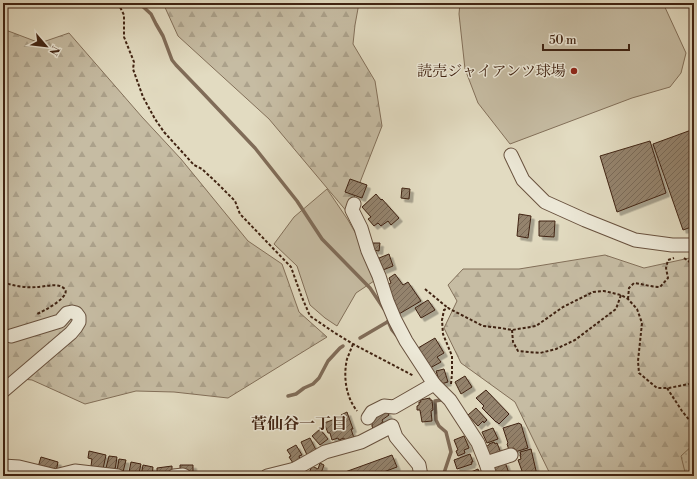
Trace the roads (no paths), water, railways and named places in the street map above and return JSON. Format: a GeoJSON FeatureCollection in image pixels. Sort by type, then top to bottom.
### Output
{"type":"FeatureCollection","features":[{"type":"Feature","properties":{"kind":"street"},"geometry":{"type":"LineString","coordinates":[[511,155],[523,180],[545,202],[634,240],[672,245],[694,245]]}},
{"type":"Feature","properties":{"kind":"street"},"geometry":{"type":"LineString","coordinates":[[354,204],[352,210],[361,228],[387,301],[406,341],[434,384],[450,400],[478,443],[488,470],[511,455]]}},
{"type":"Feature","properties":{"kind":"street"},"geometry":{"type":"LineString","coordinates":[[3,391],[71,333],[79,322],[78,317],[72,312],[67,313],[60,321],[11,336]]}},
{"type":"Feature","properties":{"kind":"street"},"geometry":{"type":"LineString","coordinates":[[368,418],[372,412],[384,406],[394,407],[434,384]]}},
{"type":"Feature","properties":{"kind":"street"},"geometry":{"type":"LineString","coordinates":[[267,476],[295,472],[325,452],[361,442],[392,426],[396,436],[419,464],[421,476]]}},
{"type":"Feature","properties":{"kind":"street"},"geometry":{"type":"LineString","coordinates":[[3,466],[19,467],[55,476],[75,471],[118,476]]}},
{"type":"Feature","properties":{"kind":"street"},"geometry":{"type":"LineString","coordinates":[[174,476],[185,476]]}},
{"type":"Feature","properties":{"kind":"waterway"},"geometry":{"type":"LineString","coordinates":[[139,3],[151,14],[163,36],[172,60],[176,65],[255,148],[297,201],[322,239],[370,288],[384,309]]}},
{"type":"Feature","properties":{"kind":"waterway"},"geometry":{"type":"LineString","coordinates":[[388,321],[392,330],[397,336]]}},
{"type":"Feature","properties":{"kind":"waterway"},"geometry":{"type":"LineString","coordinates":[[360,338],[389,321]]}},
{"type":"Feature","properties":{"kind":"waterway"},"geometry":{"type":"LineString","coordinates":[[288,396],[296,394],[313,384],[319,378],[328,361],[343,346]]}},
{"type":"Feature","properties":{"kind":"waterway"},"geometry":{"type":"LineString","coordinates":[[441,400],[435,401],[436,420],[439,426],[446,432],[451,452],[444,476]]}},
{"type":"Feature","properties":{"kind":"place","name":"読売ジャイアンツ球場"},"geometry":{"type":"Point","coordinates":[574,71]}},
{"type":"Feature","properties":{"kind":"district","name":"菅仙谷一丁目"},"geometry":{"type":"Point","coordinates":[299,423]}}]}
